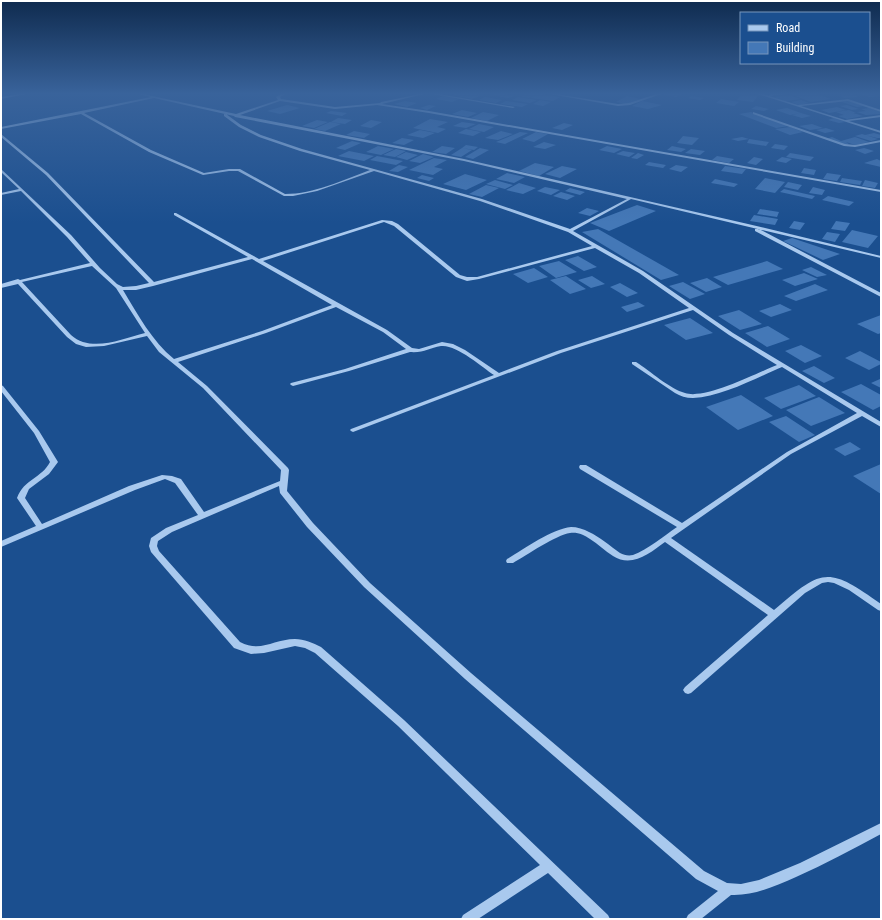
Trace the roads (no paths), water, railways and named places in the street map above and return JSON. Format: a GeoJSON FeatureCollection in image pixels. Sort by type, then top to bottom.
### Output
{"type":"FeatureCollection","features":[{"type":"Feature","properties":{"kind":"street"},"geometry":{"type":"LineString","coordinates":[[2,137],[47,174],[153,284]]}},
{"type":"Feature","properties":{"kind":"street"},"geometry":{"type":"LineString","coordinates":[[124,137],[150,151],[204,174],[239,170],[284,195],[290,196],[308,192],[374,170]]}},
{"type":"Feature","properties":{"kind":"street"},"geometry":{"type":"LineString","coordinates":[[263,137],[301,150],[482,200],[570,231],[641,272],[731,334],[881,426]]}},
{"type":"Feature","properties":{"kind":"street"},"geometry":{"type":"LineString","coordinates":[[344,137],[464,160],[881,257]]}},
{"type":"Feature","properties":{"kind":"street"},"geometry":{"type":"LineString","coordinates":[[572,137],[881,191]]}},
{"type":"Feature","properties":{"kind":"street"},"geometry":{"type":"LineString","coordinates":[[819,137],[844,146],[855,146],[881,140]]}},
{"type":"Feature","properties":{"kind":"street"},"geometry":{"type":"LineString","coordinates":[[1,170],[69,236],[93,264],[118,287],[148,334],[161,351],[205,387],[285,470],[283,491],[310,525],[367,585],[468,676],[700,875],[728,890],[745,889],[785,876],[831,855],[881,828]]}},
{"type":"Feature","properties":{"kind":"street"},"geometry":{"type":"LineString","coordinates":[[1,194],[22,190]]}},
{"type":"Feature","properties":{"kind":"street"},"geometry":{"type":"LineString","coordinates":[[570,231],[629,199]]}},
{"type":"Feature","properties":{"kind":"street"},"geometry":{"type":"LineString","coordinates":[[176,214],[336,305],[385,331],[410,350]]}},
{"type":"Feature","properties":{"kind":"street"},"geometry":{"type":"LineString","coordinates":[[259,261],[384,221],[396,225],[458,276],[467,279],[477,278],[596,246]]}},
{"type":"Feature","properties":{"kind":"street"},"geometry":{"type":"LineString","coordinates":[[748,225],[881,295]]}},
{"type":"Feature","properties":{"kind":"street"},"geometry":{"type":"LineString","coordinates":[[118,287],[128,289],[153,284],[253,257]]}},
{"type":"Feature","properties":{"kind":"street"},"geometry":{"type":"LineString","coordinates":[[1,286],[93,264]]}},
{"type":"Feature","properties":{"kind":"street"},"geometry":{"type":"LineString","coordinates":[[18,281],[69,336],[79,343],[88,346],[97,345],[148,334]]}},
{"type":"Feature","properties":{"kind":"street"},"geometry":{"type":"LineString","coordinates":[[174,361],[264,332],[336,305]]}},
{"type":"Feature","properties":{"kind":"street"},"geometry":{"type":"LineString","coordinates":[[353,430],[483,382],[497,374],[558,352],[694,308]]}},
{"type":"Feature","properties":{"kind":"street"},"geometry":{"type":"LineString","coordinates":[[293,384],[347,370],[410,350],[419,351],[442,344],[451,345],[468,354],[497,374]]}},
{"type":"Feature","properties":{"kind":"street"},"geometry":{"type":"LineString","coordinates":[[634,363],[684,396],[695,397],[715,392],[782,365]]}},
{"type":"Feature","properties":{"kind":"street"},"geometry":{"type":"LineString","coordinates":[[1,387],[33,427],[50,452],[54,462],[52,468],[42,478],[22,491],[21,498],[40,527]]}},
{"type":"Feature","properties":{"kind":"street"},"geometry":{"type":"LineString","coordinates":[[510,561],[558,534],[570,530],[579,530],[620,556],[629,559],[650,548],[789,453],[862,414]]}},
{"type":"Feature","properties":{"kind":"street"},"geometry":{"type":"LineString","coordinates":[[583,467],[682,526]]}},
{"type":"Feature","properties":{"kind":"street"},"geometry":{"type":"LineString","coordinates":[[1,544],[132,488],[165,477],[178,481],[203,516]]}},
{"type":"Feature","properties":{"kind":"street"},"geometry":{"type":"LineString","coordinates":[[283,482],[159,536],[154,540],[152,546],[155,552],[237,645],[245,650],[252,651],[293,643],[308,645],[318,650],[400,722],[604,919]]}},
{"type":"Feature","properties":{"kind":"street"},"geometry":{"type":"LineString","coordinates":[[665,538],[774,614]]}},
{"type":"Feature","properties":{"kind":"street"},"geometry":{"type":"LineString","coordinates":[[688,690],[774,614],[802,591],[822,579],[831,578],[844,583],[881,608]]}},
{"type":"Feature","properties":{"kind":"street"},"geometry":{"type":"LineString","coordinates":[[467,919],[549,866]]}},
{"type":"Feature","properties":{"kind":"street"},"geometry":{"type":"LineString","coordinates":[[692,919],[728,890]]}}]}
